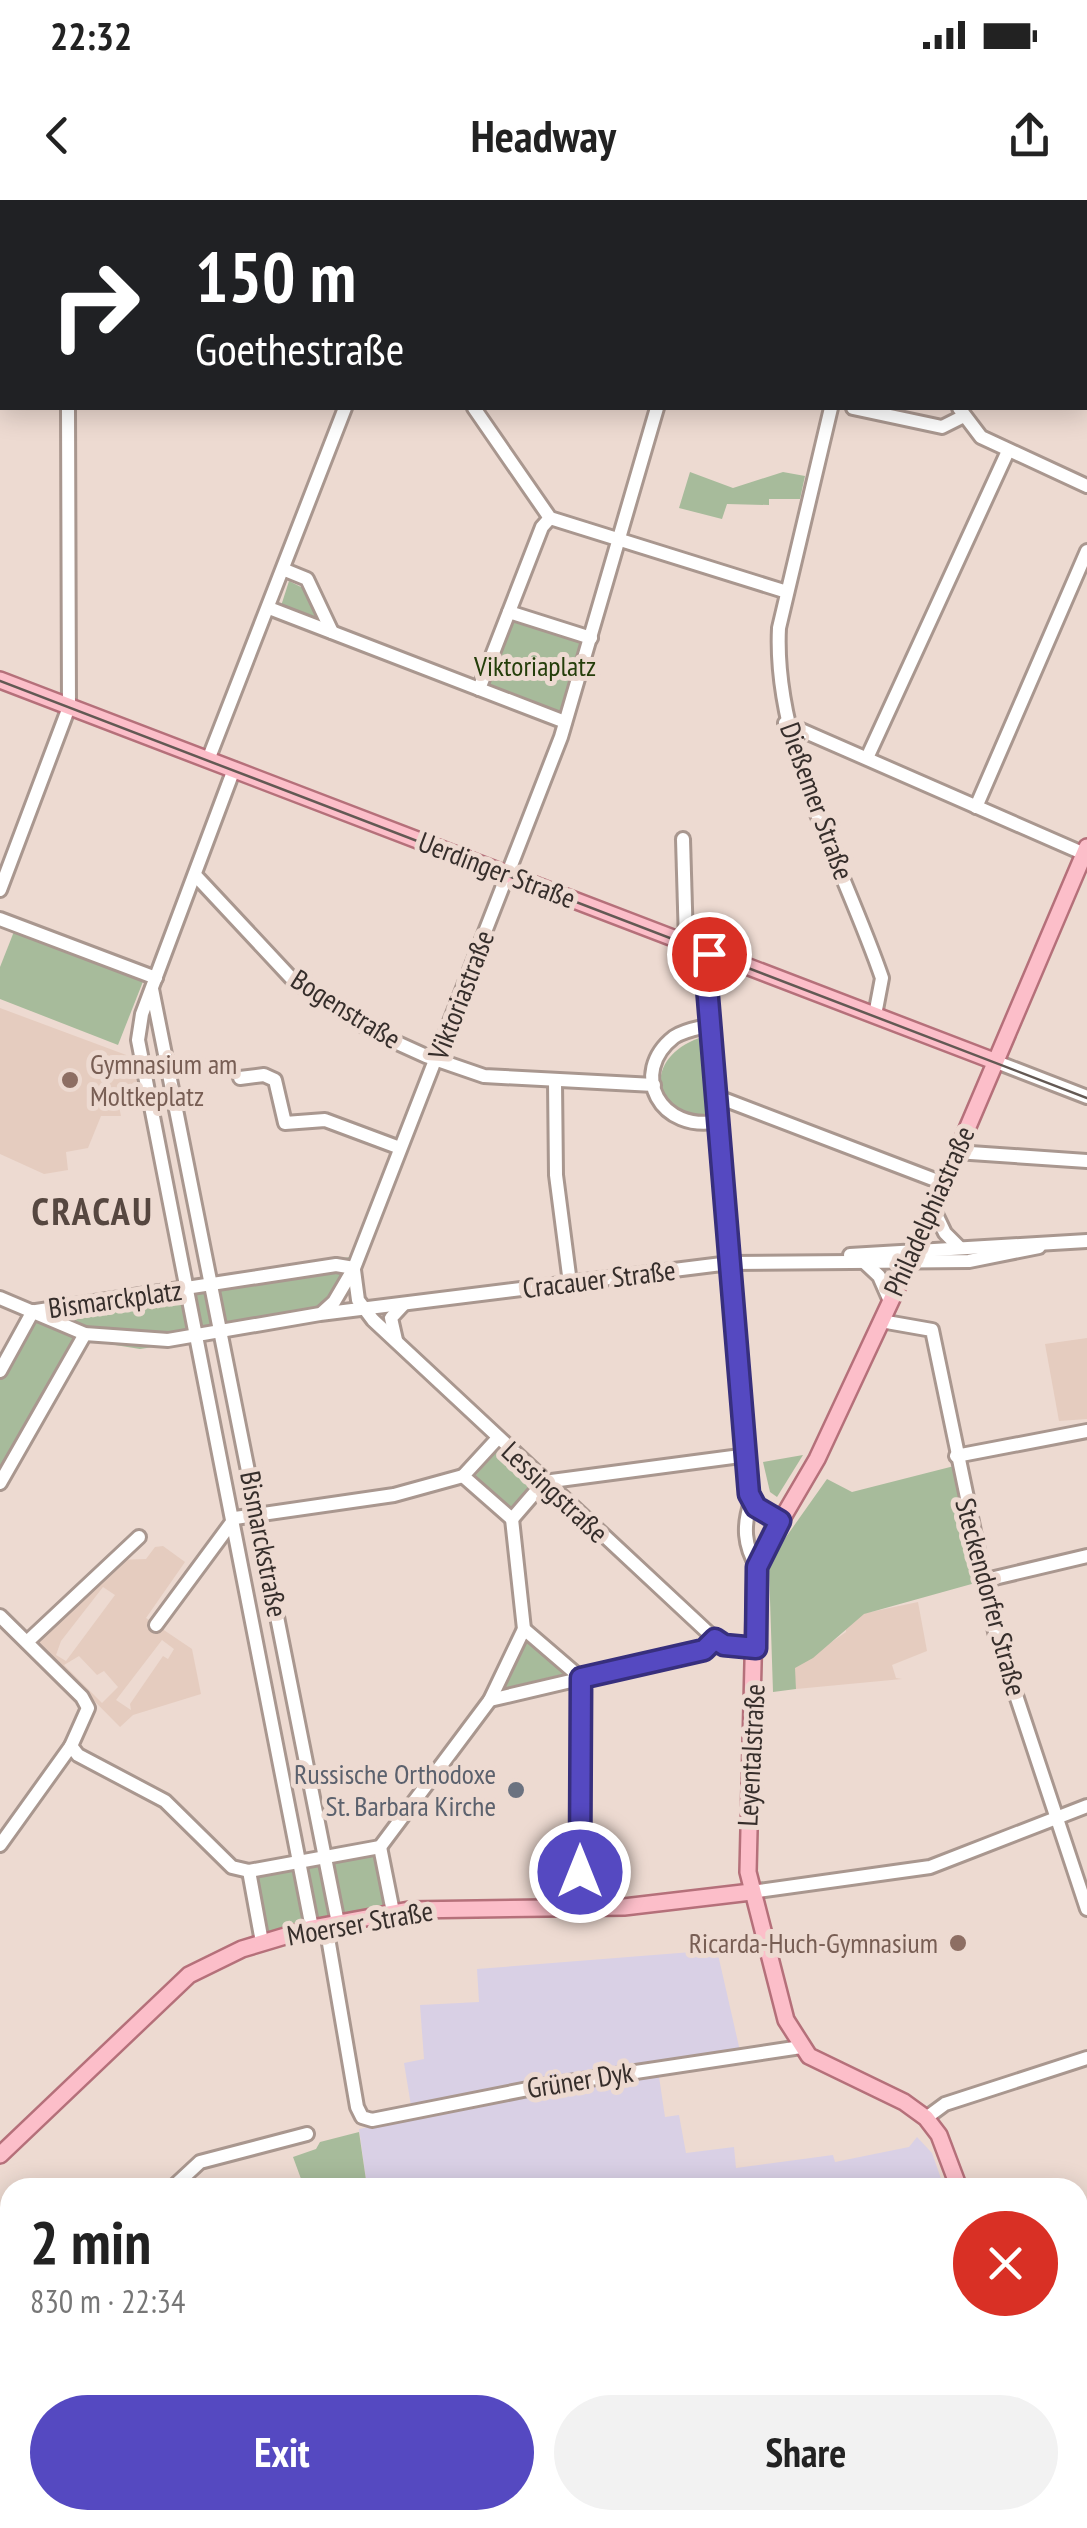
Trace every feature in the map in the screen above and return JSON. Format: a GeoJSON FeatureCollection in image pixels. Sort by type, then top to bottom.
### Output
{"type":"FeatureCollection","features":[{"type":"Feature","properties":{"kind":"main road","name":"Uerdinger Straße"},"geometry":{"type":"LineString","coordinates":[[0,680],[994,1061]]}},
{"type":"Feature","properties":{"kind":"main road","name":"Philadelphiastraße"},"geometry":{"type":"LineString","coordinates":[[757,1567],[816,1460],[912,1256],[1086,852]]}},
{"type":"Feature","properties":{"kind":"main road","name":"Leyentalstraße"},"geometry":{"type":"LineString","coordinates":[[757,1567],[746,1843],[751,1892],[786,2020],[800,2047]]}},
{"type":"Feature","properties":{"kind":"main road","name":"Moerser Straße"},"geometry":{"type":"LineString","coordinates":[[0,2156],[188,1975],[215,1959],[262,1942],[393,1912],[652,1905],[751,1892]]}},
{"type":"Feature","properties":{"kind":"main road"},"geometry":{"type":"LineString","coordinates":[[800,2047],[818,2062],[904,2102],[926,2118],[939,2134],[955,2178]]}},
{"type":"Feature","properties":{"kind":"street"},"geometry":{"type":"LineString","coordinates":[[0,890],[68,706],[68,410]]}},
{"type":"Feature","properties":{"kind":"street"},"geometry":{"type":"LineString","coordinates":[[208,760],[344,410]]}},
{"type":"Feature","properties":{"kind":"street"},"geometry":{"type":"LineString","coordinates":[[475,410],[550,518],[787,592]]}},
{"type":"Feature","properties":{"kind":"street"},"geometry":{"type":"LineString","coordinates":[[269,608],[566,722],[656,410]]}},
{"type":"Feature","properties":{"kind":"street","name":"Dießemer Straße"},"geometry":{"type":"LineString","coordinates":[[832,410],[787,592],[777,660],[785,723],[882,978],[876,1015]]}},
{"type":"Feature","properties":{"kind":"street"},"geometry":{"type":"LineString","coordinates":[[862,410],[942,427],[961,412],[981,437],[1087,486]]}},
{"type":"Feature","properties":{"kind":"street"},"geometry":{"type":"LineString","coordinates":[[867,758],[1008,450]]}},
{"type":"Feature","properties":{"kind":"street"},"geometry":{"type":"LineString","coordinates":[[479,689],[542,526],[550,518]]}},
{"type":"Feature","properties":{"kind":"street"},"geometry":{"type":"LineString","coordinates":[[976,807],[1087,550]]}},
{"type":"Feature","properties":{"kind":"street"},"geometry":{"type":"LineString","coordinates":[[284,570],[307,579],[332,632]]}},
{"type":"Feature","properties":{"kind":"street"},"geometry":{"type":"LineString","coordinates":[[509,612],[591,638]]}},
{"type":"Feature","properties":{"kind":"street","name":"Viktoriastraße"},"geometry":{"type":"LineString","coordinates":[[320,1314],[334,1302],[354,1268],[566,722]]}},
{"type":"Feature","properties":{"kind":"street"},"geometry":{"type":"LineString","coordinates":[[785,723],[1086,852]]}},
{"type":"Feature","properties":{"kind":"street","name":"Bismarckstraße"},"geometry":{"type":"LineString","coordinates":[[234,770],[139,1023],[142,1058],[300,1861],[325,1926]]}},
{"type":"Feature","properties":{"kind":"street"},"geometry":{"type":"LineString","coordinates":[[684,839],[686,942]]}},
{"type":"Feature","properties":{"kind":"street","name":"Bogenstraße"},"geometry":{"type":"LineString","coordinates":[[196,876],[294,981],[373,1032],[484,1076],[654,1085]]}},
{"type":"Feature","properties":{"kind":"street"},"geometry":{"type":"LineString","coordinates":[[0,919],[154,983]]}},
{"type":"Feature","properties":{"kind":"street","name":"Leyentalstraße"},"geometry":{"type":"LineString","coordinates":[[710,951],[706,974],[751,1502],[745,1524],[747,1549],[757,1567]]}},
{"type":"Feature","properties":{"kind":"street","name":"Bismarckstraße"},"geometry":{"type":"LineString","coordinates":[[154,983],[325,1856],[325,1926]]}},
{"type":"Feature","properties":{"kind":"street"},"geometry":{"type":"LineString","coordinates":[[711,1025],[674,1038],[656,1063],[654,1085],[670,1115],[686,1124],[720,1122]]}},
{"type":"Feature","properties":{"kind":"street"},"geometry":{"type":"LineString","coordinates":[[994,1061],[1087,1097]]}},
{"type":"Feature","properties":{"kind":"street"},"geometry":{"type":"LineString","coordinates":[[240,1078],[264,1074],[275,1080],[285,1124],[325,1120],[400,1148]]}},
{"type":"Feature","properties":{"kind":"street"},"geometry":{"type":"LineString","coordinates":[[555,1082],[556,1175],[570,1283]]}},
{"type":"Feature","properties":{"kind":"street"},"geometry":{"type":"LineString","coordinates":[[718,1097],[944,1182]]}},
{"type":"Feature","properties":{"kind":"street"},"geometry":{"type":"LineString","coordinates":[[956,1152],[1087,1161]]}},
{"type":"Feature","properties":{"kind":"street"},"geometry":{"type":"LineString","coordinates":[[164,1170],[188,1165]]}},
{"type":"Feature","properties":{"kind":"street"},"geometry":{"type":"LineString","coordinates":[[933,1208],[944,1234],[959,1247]]}},
{"type":"Feature","properties":{"kind":"street"},"geometry":{"type":"LineString","coordinates":[[912,1256],[959,1247],[1039,1247],[1087,1241]]}},
{"type":"Feature","properties":{"kind":"street"},"geometry":{"type":"LineString","coordinates":[[912,1256],[999,1258],[1039,1247]]}},
{"type":"Feature","properties":{"kind":"street","name":"Cracauer Straße"},"geometry":{"type":"LineString","coordinates":[[835,1260],[864,1262],[912,1256]]}},
{"type":"Feature","properties":{"kind":"street","name":"Cracauer Straße"},"geometry":{"type":"LineString","coordinates":[[364,1309],[730,1263],[912,1256]]}},
{"type":"Feature","properties":{"kind":"street"},"geometry":{"type":"LineString","coordinates":[[864,1262],[879,1276],[890,1301]]}},
{"type":"Feature","properties":{"kind":"street","name":"Bismarckplatz"},"geometry":{"type":"LineString","coordinates":[[33,1311],[336,1265],[354,1268]]}},
{"type":"Feature","properties":{"kind":"street"},"geometry":{"type":"LineString","coordinates":[[354,1268],[353,1287],[364,1309]]}},
{"type":"Feature","properties":{"kind":"street"},"geometry":{"type":"LineString","coordinates":[[0,1298],[33,1311],[0,1371]]}},
{"type":"Feature","properties":{"kind":"street"},"geometry":{"type":"LineString","coordinates":[[396,1343],[391,1318],[404,1304]]}},
{"type":"Feature","properties":{"kind":"street","name":"Bismarckplatz"},"geometry":{"type":"LineString","coordinates":[[33,1311],[86,1334],[140,1341],[364,1309]]}},
{"type":"Feature","properties":{"kind":"street","name":"Lessingstraße"},"geometry":{"type":"LineString","coordinates":[[364,1309],[497,1439],[715,1639]]}},
{"type":"Feature","properties":{"kind":"street","name":"Steckendorfer Straße"},"geometry":{"type":"LineString","coordinates":[[880,1322],[932,1330],[995,1632],[1087,1909]]}},
{"type":"Feature","properties":{"kind":"street"},"geometry":{"type":"LineString","coordinates":[[0,1483],[86,1334]]}},
{"type":"Feature","properties":{"kind":"street"},"geometry":{"type":"LineString","coordinates":[[956,1456],[1087,1431]]}},
{"type":"Feature","properties":{"kind":"street"},"geometry":{"type":"LineString","coordinates":[[235,1518],[394,1496],[464,1476],[497,1439]]}},
{"type":"Feature","properties":{"kind":"street"},"geometry":{"type":"LineString","coordinates":[[512,1518],[544,1482],[748,1455]]}},
{"type":"Feature","properties":{"kind":"street"},"geometry":{"type":"LineString","coordinates":[[71,1746],[78,1755],[165,1802],[232,1867],[249,1872],[380,1847],[490,1700],[524,1629],[512,1518],[464,1476]]}},
{"type":"Feature","properties":{"kind":"street"},"geometry":{"type":"LineString","coordinates":[[751,1502],[780,1521]]}},
{"type":"Feature","properties":{"kind":"street","name":"Bismarckstraße"},"geometry":{"type":"LineString","coordinates":[[156,1625],[235,1518]]}},
{"type":"Feature","properties":{"kind":"street"},"geometry":{"type":"LineString","coordinates":[[27,1642],[139,1537]]}},
{"type":"Feature","properties":{"kind":"street"},"geometry":{"type":"LineString","coordinates":[[986,1580],[1087,1556]]}},
{"type":"Feature","properties":{"kind":"street"},"geometry":{"type":"LineString","coordinates":[[0,1616],[82,1697],[88,1708],[71,1746],[0,1845]]}},
{"type":"Feature","properties":{"kind":"street"},"geometry":{"type":"LineString","coordinates":[[524,1629],[581,1678],[580,1906]]}},
{"type":"Feature","properties":{"kind":"street"},"geometry":{"type":"LineString","coordinates":[[490,1700],[704,1650],[715,1639],[724,1645],[756,1648]]}},
{"type":"Feature","properties":{"kind":"street","name":"Moerser Straße"},"geometry":{"type":"LineString","coordinates":[[751,1892],[930,1867],[1087,1806]]}},
{"type":"Feature","properties":{"kind":"street"},"geometry":{"type":"LineString","coordinates":[[380,1847],[393,1912]]}},
{"type":"Feature","properties":{"kind":"street"},"geometry":{"type":"LineString","coordinates":[[249,1872],[262,1942]]}},
{"type":"Feature","properties":{"kind":"street","name":"Grüner Dyk"},"geometry":{"type":"LineString","coordinates":[[325,1926],[349,2066],[362,2117],[372,2120],[574,2080],[800,2047]]}},
{"type":"Feature","properties":{"kind":"street"},"geometry":{"type":"LineString","coordinates":[[926,2118],[945,2104],[1087,2058]]}},
{"type":"Feature","properties":{"kind":"street"},"geometry":{"type":"LineString","coordinates":[[185,2178],[210,2158],[307,2134]]}},
{"type":"Feature","properties":{"kind":"shaded area","name":"Gymnasium am Moltkeplatz"},"geometry":{"type":"Polygon","coordinates":[[[0,1008],[137,1059],[143,1101],[119,1106],[121,1116],[101,1116],[88,1148],[66,1152],[68,1170],[44,1174],[0,1154],[0,1008]]]}},
{"type":"Feature","properties":{"kind":"shaded area"},"geometry":{"type":"Polygon","coordinates":[[[1087,1338],[1087,1419],[1059,1421],[1045,1344],[1087,1338]]]}},
{"type":"Feature","properties":{"kind":"shaded area"},"geometry":{"type":"Polygon","coordinates":[[[163,1546],[185,1562],[146,1618],[192,1649],[201,1694],[133,1715],[120,1727],[34,1640],[117,1560],[146,1559],[155,1547],[163,1546]],[[103,1587],[61,1641],[56,1655],[66,1661],[115,1595],[103,1587]],[[162,1640],[116,1700],[131,1710],[130,1704],[163,1656],[168,1659],[174,1649],[162,1640]],[[79,1656],[64,1665],[102,1703],[118,1687],[104,1671],[97,1675],[79,1656]]]}},
{"type":"Feature","properties":{"kind":"shaded area"},"geometry":{"type":"Polygon","coordinates":[[[918,1602],[927,1651],[892,1665],[896,1678],[902,1679],[796,1689],[794,1668],[846,1632],[846,1627],[861,1614],[918,1602]]]}},
{"type":"Feature","properties":{"kind":"shaded area"},"geometry":{"type":"Polygon","coordinates":[[[717,1950],[740,2051],[657,2063],[665,2117],[679,2115],[686,2153],[734,2147],[736,2168],[833,2155],[835,2162],[909,2147],[917,2137],[932,2153],[941,2178],[366,2178],[359,2129],[413,2118],[404,2063],[424,2059],[420,2005],[479,2002],[477,1969],[717,1950]]]}},
{"type":"Feature","properties":{"kind":"green space"},"geometry":{"type":"Polygon","coordinates":[[[690,472],[733,488],[783,472],[805,476],[800,499],[769,499],[769,505],[727,504],[722,519],[679,508],[690,472]]]}},
{"type":"Feature","properties":{"kind":"green space"},"geometry":{"type":"Polygon","coordinates":[[[289,581],[309,591],[322,617],[314,622],[281,606],[289,581]]]}},
{"type":"Feature","properties":{"kind":"green space","name":"Viktoriaplatz"},"geometry":{"type":"Polygon","coordinates":[[[512,620],[583,641],[559,714],[488,687],[512,620]]]}},
{"type":"Feature","properties":{"kind":"green space"},"geometry":{"type":"Polygon","coordinates":[[[15,929],[144,979],[118,1045],[0,999],[0,967],[15,929]]]}},
{"type":"Feature","properties":{"kind":"green space"},"geometry":{"type":"Polygon","coordinates":[[[699,1038],[706,1040],[711,1117],[675,1107],[661,1084],[669,1058],[699,1038]]]}},
{"type":"Feature","properties":{"kind":"green space"},"geometry":{"type":"Polygon","coordinates":[[[350,1257],[348,1295],[324,1321],[140,1349],[84,1340],[0,1492],[0,1379],[37,1305],[350,1257]]]}},
{"type":"Feature","properties":{"kind":"green space"},"geometry":{"type":"Polygon","coordinates":[[[498,1450],[535,1483],[512,1509],[475,1476],[498,1450]]]}},
{"type":"Feature","properties":{"kind":"green space"},"geometry":{"type":"Polygon","coordinates":[[[803,1455],[777,1497],[770,1492],[763,1462],[803,1455]]]}},
{"type":"Feature","properties":{"kind":"green space"},"geometry":{"type":"Polygon","coordinates":[[[962,1464],[986,1580],[864,1614],[813,1658],[795,1668],[796,1689],[773,1692],[769,1569],[774,1554],[827,1479],[852,1492],[962,1464]]]}},
{"type":"Feature","properties":{"kind":"green space"},"geometry":{"type":"Polygon","coordinates":[[[528,1639],[568,1673],[505,1688],[528,1639]]]}},
{"type":"Feature","properties":{"kind":"green space"},"geometry":{"type":"Polygon","coordinates":[[[375,1851],[388,1909],[265,1938],[254,1875],[375,1851]]]}},
{"type":"Feature","properties":{"kind":"green space"},"geometry":{"type":"Polygon","coordinates":[[[359,2132],[366,2178],[301,2178],[293,2157],[316,2149],[320,2142],[359,2132]]]}},
{"type":"Feature","properties":{"kind":"tram line"},"geometry":{"type":"LineString","coordinates":[[0,681],[1087,1098]]}},
{"type":"Feature","properties":{"kind":"place","name":"Gymnasium am Moltkeplatz"},"geometry":{"type":"Point","coordinates":[70,1080]}},
{"type":"Feature","properties":{"kind":"place","name":"Russische Orthodoxe St. Barbara Kirche"},"geometry":{"type":"Point","coordinates":[516,1790]}},
{"type":"Feature","properties":{"kind":"place","name":"Ricarda-Huch-Gymnasium"},"geometry":{"type":"Point","coordinates":[958,1943]}},
{"type":"Feature","properties":{"kind":"district","name":"CRACAU"},"geometry":{"type":"Point","coordinates":[93,1212]}},
{"type":"Feature","properties":{"kind":"route"},"geometry":{"type":"LineString","coordinates":[[580,1872],[581,1678],[704,1650],[715,1639],[724,1645],[756,1648],[757,1567],[780,1521],[756,1507],[749,1494],[706,974],[709,954]]}}]}
